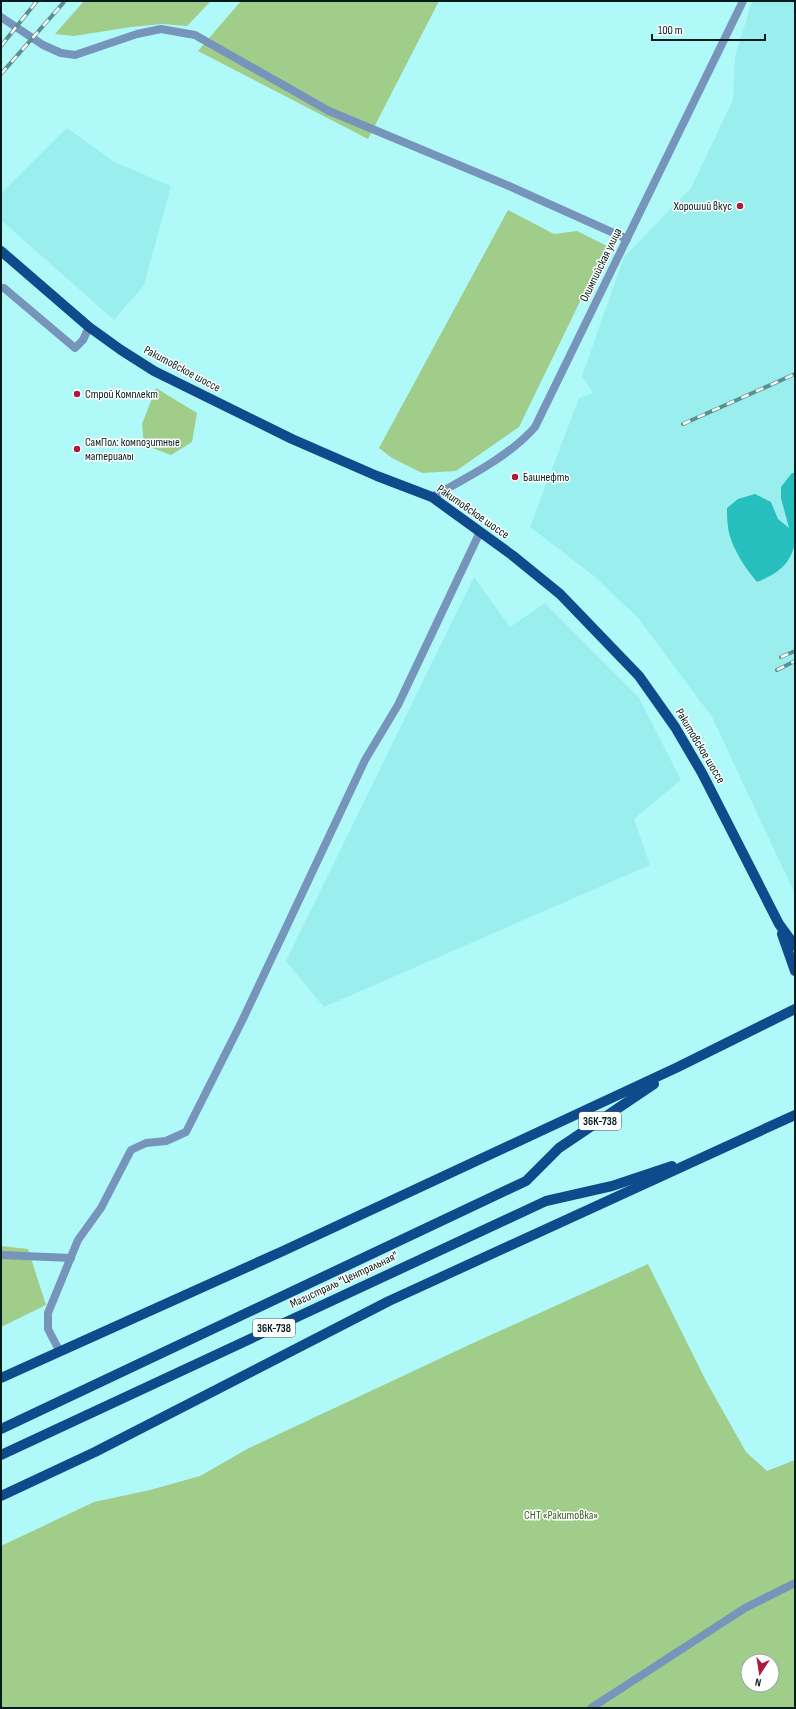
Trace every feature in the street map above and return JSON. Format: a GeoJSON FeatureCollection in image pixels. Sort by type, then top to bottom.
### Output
{"type":"FeatureCollection","features":[{"type":"Feature","properties":{"kind":"main road","name":"Ракитовское шоссе"},"geometry":{"type":"LineString","coordinates":[[1,251],[89,327],[154,371],[216,403],[377,476],[432,497],[512,555],[560,594],[639,676],[675,727],[702,773],[780,924],[795,946]]}},
{"type":"Feature","properties":{"kind":"main road","name":"Ракитовское шоссе"},"geometry":{"type":"LineString","coordinates":[[780,924],[795,971]]}},
{"type":"Feature","properties":{"kind":"main road","name":"36К-738"},"geometry":{"type":"LineString","coordinates":[[678,1068],[795,1009]]}},
{"type":"Feature","properties":{"kind":"main road","name":"Магистраль \"Центральная\""},"geometry":{"type":"LineString","coordinates":[[1,1429],[526,1181],[559,1148],[678,1068]]}},
{"type":"Feature","properties":{"kind":"main road"},"geometry":{"type":"LineString","coordinates":[[1,1378],[290,1248],[678,1068]]}},
{"type":"Feature","properties":{"kind":"main road","name":"36К-738"},"geometry":{"type":"LineString","coordinates":[[717,1152],[795,1115]]}},
{"type":"Feature","properties":{"kind":"main road","name":"Магистраль \"Центральная\""},"geometry":{"type":"LineString","coordinates":[[1,1455],[546,1200],[612,1186],[717,1152]]}},
{"type":"Feature","properties":{"kind":"main road"},"geometry":{"type":"LineString","coordinates":[[1,1496],[95,1452],[389,1301],[717,1152]]}},
{"type":"Feature","properties":{"kind":"street","name":"Олимпийская улица"},"geometry":{"type":"LineString","coordinates":[[432,497],[513,448],[526,438],[535,427],[743,1]]}},
{"type":"Feature","properties":{"kind":"street"},"geometry":{"type":"LineString","coordinates":[[1,17],[42,45],[60,53],[75,55],[137,34],[160,30],[195,35],[272,77],[329,111],[509,186],[627,240]]}},
{"type":"Feature","properties":{"kind":"street"},"geometry":{"type":"LineString","coordinates":[[1,288],[4,288],[75,348],[83,340],[89,327]]}},
{"type":"Feature","properties":{"kind":"street"},"geometry":{"type":"LineString","coordinates":[[60,1352],[48,1329],[48,1313],[78,1240],[101,1208],[131,1150],[146,1143],[166,1141],[186,1132],[242,1021],[365,760],[398,705],[480,532]]}},
{"type":"Feature","properties":{"kind":"street"},"geometry":{"type":"LineString","coordinates":[[1,1255],[71,1258]]}},
{"type":"Feature","properties":{"kind":"street"},"geometry":{"type":"LineString","coordinates":[[591,1708],[745,1608],[795,1583]]}},
{"type":"Feature","properties":{"kind":"shaded area"},"geometry":{"type":"Polygon","coordinates":[[[752,1],[795,1],[795,894],[712,717],[638,618],[594,576],[530,527],[579,398],[593,393],[582,376],[624,257],[691,188],[733,100],[735,57],[752,1]]]}},
{"type":"Feature","properties":{"kind":"shaded area"},"geometry":{"type":"Polygon","coordinates":[[[67,128],[114,162],[171,186],[144,285],[114,320],[1,220],[1,193],[67,128]]]}},
{"type":"Feature","properties":{"kind":"shaded area"},"geometry":{"type":"Polygon","coordinates":[[[792,473],[795,473],[795,548],[794,547],[785,565],[775,573],[757,582],[735,549],[729,534],[727,508],[738,499],[755,494],[771,502],[778,519],[789,528],[781,498],[781,487],[792,473]]]}},
{"type":"Feature","properties":{"kind":"shaded area"},"geometry":{"type":"Polygon","coordinates":[[[474,577],[510,627],[545,603],[639,698],[681,780],[634,819],[650,865],[324,1007],[286,961],[474,577]]]}},
{"type":"Feature","properties":{"kind":"green space"},"geometry":{"type":"Polygon","coordinates":[[[84,1],[211,1],[187,26],[162,24],[131,27],[74,36],[55,34],[84,1]]]}},
{"type":"Feature","properties":{"kind":"green space"},"geometry":{"type":"Polygon","coordinates":[[[241,1],[439,1],[368,139],[198,51],[241,1]]]}},
{"type":"Feature","properties":{"kind":"green space"},"geometry":{"type":"Polygon","coordinates":[[[508,210],[554,234],[577,231],[607,246],[519,427],[456,471],[422,473],[392,458],[379,448],[508,210]]]}},
{"type":"Feature","properties":{"kind":"green space"},"geometry":{"type":"Polygon","coordinates":[[[156,388],[197,413],[192,442],[171,455],[144,445],[142,424],[156,388]]]}},
{"type":"Feature","properties":{"kind":"green space"},"geometry":{"type":"Polygon","coordinates":[[[1,1246],[28,1249],[46,1305],[1,1327],[1,1246]]]}},
{"type":"Feature","properties":{"kind":"green space","name":"СНТ «Ракитовка»"},"geometry":{"type":"Polygon","coordinates":[[[648,1264],[706,1381],[746,1452],[767,1471],[795,1460],[795,1708],[1,1708],[1,1546],[94,1502],[150,1490],[200,1476],[249,1448],[471,1344],[648,1264]]]}},
{"type":"Feature","properties":{"kind":"railway"},"geometry":{"type":"LineString","coordinates":[[1,46],[37,1]]}},
{"type":"Feature","properties":{"kind":"railway"},"geometry":{"type":"LineString","coordinates":[[1,74],[65,1]]}},
{"type":"Feature","properties":{"kind":"railway"},"geometry":{"type":"LineString","coordinates":[[683,424],[795,374]]}},
{"type":"Feature","properties":{"kind":"railway"},"geometry":{"type":"LineString","coordinates":[[781,657],[795,651]]}},
{"type":"Feature","properties":{"kind":"railway"},"geometry":{"type":"LineString","coordinates":[[777,670],[795,661]]}},
{"type":"Feature","properties":{"kind":"place","name":"Хороший вкус"},"geometry":{"type":"Point","coordinates":[740,206]}},
{"type":"Feature","properties":{"kind":"place","name":"Строй Комплект"},"geometry":{"type":"Point","coordinates":[77,394]}},
{"type":"Feature","properties":{"kind":"place","name":"СамПол: композитные материалы"},"geometry":{"type":"Point","coordinates":[77,449]}},
{"type":"Feature","properties":{"kind":"place","name":"Башнефть"},"geometry":{"type":"Point","coordinates":[515,477]}}]}
